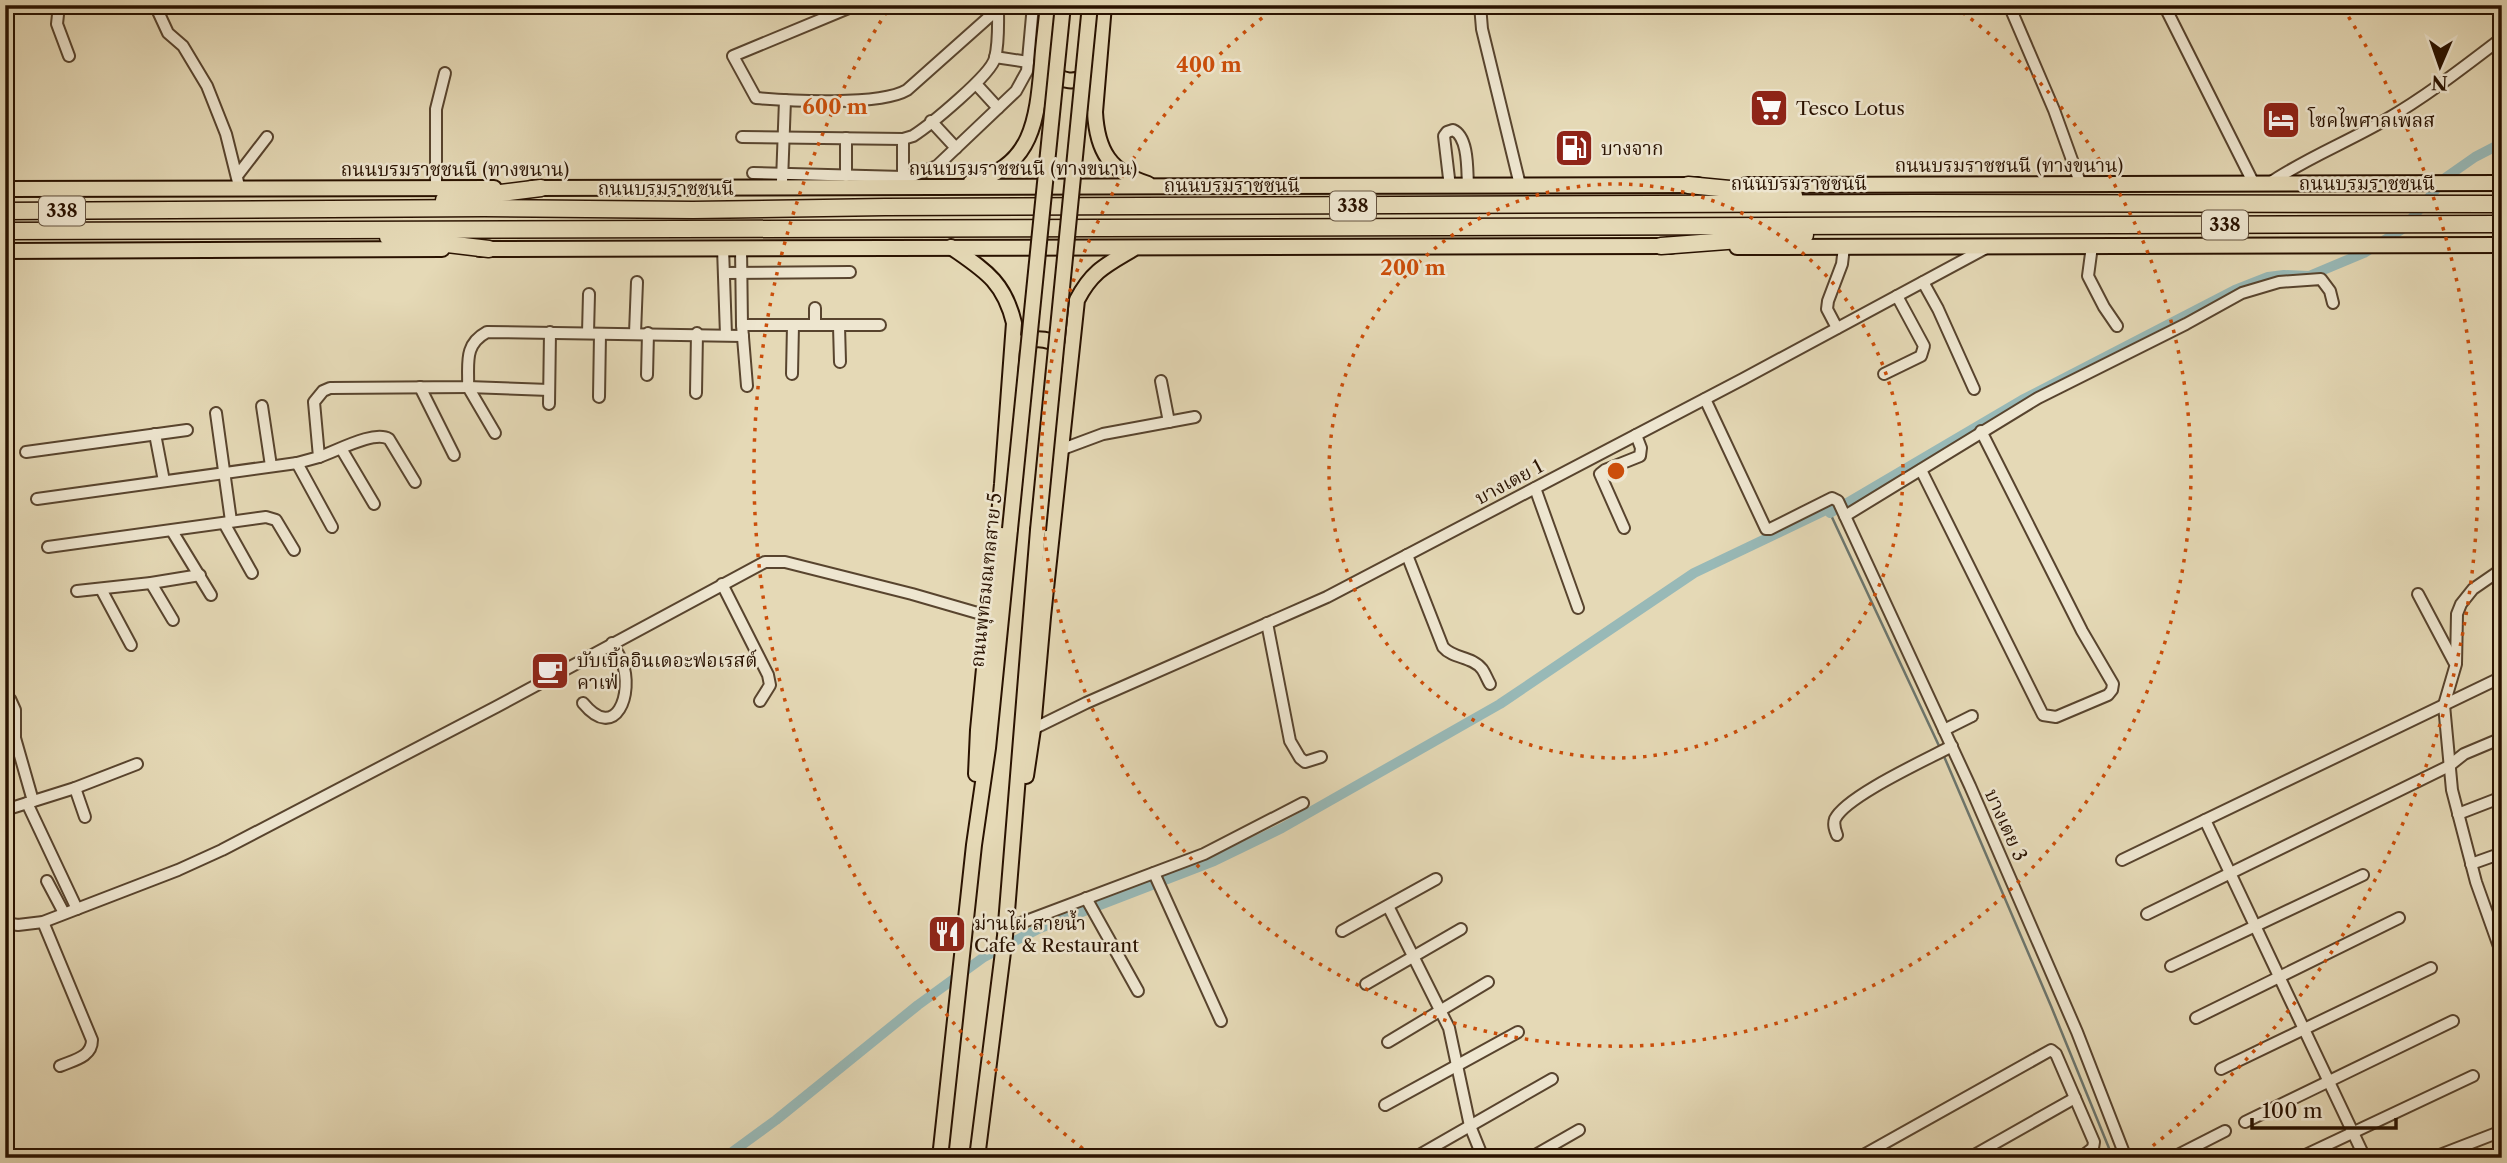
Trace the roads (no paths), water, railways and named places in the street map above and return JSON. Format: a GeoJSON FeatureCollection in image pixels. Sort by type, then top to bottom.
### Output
{"type":"FeatureCollection","features":[{"type":"Feature","properties":{"kind":"highway"},"geometry":{"type":"LineString","coordinates":[[1688,186],[1795,195],[1854,204]]}},
{"type":"Feature","properties":{"kind":"highway"},"geometry":{"type":"LineString","coordinates":[[306,210],[445,200],[541,188]]}},
{"type":"Feature","properties":{"kind":"highway","name":"ถนนบรมราชชนนี"},"geometry":{"type":"LineString","coordinates":[[5,211],[2502,204]]}},
{"type":"Feature","properties":{"kind":"highway","name":"ถนนบรมราชชนนี"},"geometry":{"type":"LineString","coordinates":[[5,231],[2502,224]]}},
{"type":"Feature","properties":{"kind":"highway"},"geometry":{"type":"LineString","coordinates":[[1661,246],[1799,236],[1870,226]]}},
{"type":"Feature","properties":{"kind":"highway"},"geometry":{"type":"LineString","coordinates":[[312,229],[489,249]]}},
{"type":"Feature","properties":{"kind":"main road","name":"ถนนพุทธมณฑลสาย 5"},"geometry":{"type":"LineString","coordinates":[[940,1158],[974,845],[988,748],[1063,5]]}},
{"type":"Feature","properties":{"kind":"main road"},"geometry":{"type":"LineString","coordinates":[[977,1158],[1004,939],[1038,530],[1090,5]]}},
{"type":"Feature","properties":{"kind":"main road"},"geometry":{"type":"LineString","coordinates":[[1104,5],[1095,112],[1101,148],[1119,171],[1161,188]]}},
{"type":"Feature","properties":{"kind":"main road"},"geometry":{"type":"LineString","coordinates":[[953,186],[986,178],[1001,171],[1013,161],[1032,131],[1038,111],[1035,61],[1038,6]]}},
{"type":"Feature","properties":{"kind":"main road"},"geometry":{"type":"LineString","coordinates":[[1035,61],[1045,66],[1057,78],[1067,81],[1077,82],[1098,72]]}},
{"type":"Feature","properties":{"kind":"main road","name":"ถนนบรมราชชนนี (ทางขนาน)"},"geometry":{"type":"LineString","coordinates":[[5,189],[238,183],[541,188],[782,180],[953,186],[1161,188],[2502,183]]}},
{"type":"Feature","properties":{"kind":"main road","name":"338"},"geometry":{"type":"LineString","coordinates":[[5,251],[2502,245]]}},
{"type":"Feature","properties":{"kind":"main road"},"geometry":{"type":"LineString","coordinates":[[951,247],[999,285],[1010,306],[1014,323],[978,730],[974,845]]}},
{"type":"Feature","properties":{"kind":"main road"},"geometry":{"type":"LineString","coordinates":[[1013,842],[1033,729],[1077,300],[1086,282],[1098,269],[1134,248]]}},
{"type":"Feature","properties":{"kind":"main road"},"geometry":{"type":"LineString","coordinates":[[1013,356],[1021,342],[1032,339],[1051,341],[1060,346],[1069,370]]}},
{"type":"Feature","properties":{"kind":"street"},"geometry":{"type":"LineString","coordinates":[[59,5],[57,24],[69,56]]}},
{"type":"Feature","properties":{"kind":"street"},"geometry":{"type":"LineString","coordinates":[[155,5],[168,33],[183,46],[207,86],[226,134],[238,183]]}},
{"type":"Feature","properties":{"kind":"street"},"geometry":{"type":"LineString","coordinates":[[856,5],[733,56],[756,98],[785,100],[896,97],[998,7]]}},
{"type":"Feature","properties":{"kind":"street"},"geometry":{"type":"LineString","coordinates":[[1011,5],[1038,6]]}},
{"type":"Feature","properties":{"kind":"street"},"geometry":{"type":"LineString","coordinates":[[1480,5],[1485,40],[1520,185]]}},
{"type":"Feature","properties":{"kind":"street"},"geometry":{"type":"LineString","coordinates":[[2009,5],[2054,110],[2081,185]]}},
{"type":"Feature","properties":{"kind":"street"},"geometry":{"type":"LineString","coordinates":[[2164,5],[2261,184],[2396,114],[2502,38]]}},
{"type":"Feature","properties":{"kind":"street"},"geometry":{"type":"LineString","coordinates":[[742,137],[903,139],[913,136],[976,84],[990,68],[995,57],[998,7]]}},
{"type":"Feature","properties":{"kind":"street"},"geometry":{"type":"LineString","coordinates":[[752,173],[782,180],[846,176],[903,177],[930,170],[998,108],[1024,80],[1035,61],[995,57]]}},
{"type":"Feature","properties":{"kind":"street"},"geometry":{"type":"LineString","coordinates":[[436,188],[436,109],[445,73]]}},
{"type":"Feature","properties":{"kind":"street"},"geometry":{"type":"LineString","coordinates":[[976,84],[998,108]]}},
{"type":"Feature","properties":{"kind":"street"},"geometry":{"type":"LineString","coordinates":[[782,180],[785,100]]}},
{"type":"Feature","properties":{"kind":"street"},"geometry":{"type":"LineString","coordinates":[[930,121],[956,148]]}},
{"type":"Feature","properties":{"kind":"street"},"geometry":{"type":"LineString","coordinates":[[1450,187],[1444,136],[1453,130],[1461,135],[1468,186]]}},
{"type":"Feature","properties":{"kind":"street"},"geometry":{"type":"LineString","coordinates":[[238,183],[267,137]]}},
{"type":"Feature","properties":{"kind":"street"},"geometry":{"type":"LineString","coordinates":[[846,138],[846,176]]}},
{"type":"Feature","properties":{"kind":"street"},"geometry":{"type":"LineString","coordinates":[[903,139],[903,177]]}},
{"type":"Feature","properties":{"kind":"street","name":"บางเตย 1"},"geometry":{"type":"LineString","coordinates":[[1033,729],[1086,702],[1327,597],[1990,246]]}},
{"type":"Feature","properties":{"kind":"street"},"geometry":{"type":"LineString","coordinates":[[2092,246],[2088,276],[2117,326]]}},
{"type":"Feature","properties":{"kind":"street"},"geometry":{"type":"LineString","coordinates":[[1837,328],[1827,309],[1842,264],[1844,247]]}},
{"type":"Feature","properties":{"kind":"street"},"geometry":{"type":"LineString","coordinates":[[723,248],[726,335]]}},
{"type":"Feature","properties":{"kind":"street"},"geometry":{"type":"LineString","coordinates":[[741,248],[742,330],[747,386]]}},
{"type":"Feature","properties":{"kind":"street"},"geometry":{"type":"LineString","coordinates":[[724,273],[850,272]]}},
{"type":"Feature","properties":{"kind":"street"},"geometry":{"type":"LineString","coordinates":[[1844,514],[1921,470],[1981,431],[2242,293],[2265,285],[2321,279],[2330,291],[2333,303]]}},
{"type":"Feature","properties":{"kind":"street"},"geometry":{"type":"LineString","coordinates":[[635,333],[637,282]]}},
{"type":"Feature","properties":{"kind":"street"},"geometry":{"type":"LineString","coordinates":[[1923,282],[1975,389]]}},
{"type":"Feature","properties":{"kind":"street"},"geometry":{"type":"LineString","coordinates":[[589,294],[599,397]]}},
{"type":"Feature","properties":{"kind":"street"},"geometry":{"type":"LineString","coordinates":[[1884,374],[1921,356],[1924,346],[1897,296]]}},
{"type":"Feature","properties":{"kind":"street"},"geometry":{"type":"LineString","coordinates":[[815,308],[815,325]]}},
{"type":"Feature","properties":{"kind":"street"},"geometry":{"type":"LineString","coordinates":[[792,374],[793,325]]}},
{"type":"Feature","properties":{"kind":"street"},"geometry":{"type":"LineString","coordinates":[[495,433],[468,387],[469,352],[477,337],[487,332],[726,335],[742,330],[793,325],[880,325]]}},
{"type":"Feature","properties":{"kind":"street"},"geometry":{"type":"LineString","coordinates":[[839,326],[840,362]]}},
{"type":"Feature","properties":{"kind":"street"},"geometry":{"type":"LineString","coordinates":[[549,404],[550,332]]}},
{"type":"Feature","properties":{"kind":"street"},"geometry":{"type":"LineString","coordinates":[[647,375],[648,333]]}},
{"type":"Feature","properties":{"kind":"street"},"geometry":{"type":"LineString","coordinates":[[696,393],[697,333]]}},
{"type":"Feature","properties":{"kind":"street"},"geometry":{"type":"LineString","coordinates":[[1161,382],[1169,422]]}},
{"type":"Feature","properties":{"kind":"street"},"geometry":{"type":"LineString","coordinates":[[420,387],[454,455]]}},
{"type":"Feature","properties":{"kind":"street"},"geometry":{"type":"LineString","coordinates":[[319,457],[314,402],[323,391],[330,388],[468,387],[549,390]]}},
{"type":"Feature","properties":{"kind":"street","name":"บางเตย 3"},"geometry":{"type":"LineString","coordinates":[[1705,399],[1766,529],[1832,498],[1838,501],[1944,730],[2077,1032],[2126,1158]]}},
{"type":"Feature","properties":{"kind":"street"},"geometry":{"type":"LineString","coordinates":[[262,406],[271,466]]}},
{"type":"Feature","properties":{"kind":"street"},"geometry":{"type":"LineString","coordinates":[[216,413],[228,522],[252,573]]}},
{"type":"Feature","properties":{"kind":"street"},"geometry":{"type":"LineString","coordinates":[[1060,450],[1103,434],[1195,418]]}},
{"type":"Feature","properties":{"kind":"street"},"geometry":{"type":"LineString","coordinates":[[26,452],[187,430]]}},
{"type":"Feature","properties":{"kind":"street"},"geometry":{"type":"LineString","coordinates":[[1921,470],[2043,715],[2056,717],[2108,695],[2113,684],[2082,631],[1981,431]]}},
{"type":"Feature","properties":{"kind":"street"},"geometry":{"type":"LineString","coordinates":[[155,435],[164,481]]}},
{"type":"Feature","properties":{"kind":"street"},"geometry":{"type":"LineString","coordinates":[[1624,528],[1600,474],[1640,456],[1641,448],[1636,435]]}},
{"type":"Feature","properties":{"kind":"street"},"geometry":{"type":"LineString","coordinates":[[37,499],[298,463],[342,450],[362,439],[384,436],[389,439],[415,482]]}},
{"type":"Feature","properties":{"kind":"street"},"geometry":{"type":"LineString","coordinates":[[342,450],[374,504]]}},
{"type":"Feature","properties":{"kind":"street"},"geometry":{"type":"LineString","coordinates":[[298,463],[332,527]]}},
{"type":"Feature","properties":{"kind":"street"},"geometry":{"type":"LineString","coordinates":[[1535,488],[1578,608]]}},
{"type":"Feature","properties":{"kind":"street"},"geometry":{"type":"LineString","coordinates":[[48,547],[272,517],[280,524],[294,550]]}},
{"type":"Feature","properties":{"kind":"street"},"geometry":{"type":"LineString","coordinates":[[172,531],[212,596]]}},
{"type":"Feature","properties":{"kind":"street"},"geometry":{"type":"LineString","coordinates":[[1407,555],[1443,647],[1454,656],[1481,667],[1490,684]]}},
{"type":"Feature","properties":{"kind":"street"},"geometry":{"type":"LineString","coordinates":[[5,923],[18,925],[43,922],[222,850],[765,562],[785,562],[988,616]]}},
{"type":"Feature","properties":{"kind":"street"},"geometry":{"type":"LineString","coordinates":[[2502,569],[2473,589],[2461,604],[2457,614],[2456,664],[2444,705],[2452,790],[2471,864],[2502,955]]}},
{"type":"Feature","properties":{"kind":"street"},"geometry":{"type":"LineString","coordinates":[[77,591],[200,575]]}},
{"type":"Feature","properties":{"kind":"street"},"geometry":{"type":"LineString","coordinates":[[151,583],[173,620]]}},
{"type":"Feature","properties":{"kind":"street"},"geometry":{"type":"LineString","coordinates":[[722,584],[768,675],[770,685],[760,701]]}},
{"type":"Feature","properties":{"kind":"street"},"geometry":{"type":"LineString","coordinates":[[101,589],[131,645]]}},
{"type":"Feature","properties":{"kind":"street"},"geometry":{"type":"LineString","coordinates":[[2418,594],[2456,664]]}},
{"type":"Feature","properties":{"kind":"street"},"geometry":{"type":"LineString","coordinates":[[1267,623],[1290,741],[1300,758],[1306,762],[1321,757]]}},
{"type":"Feature","properties":{"kind":"street"},"geometry":{"type":"LineString","coordinates":[[583,703],[598,717],[604,718],[615,715],[622,707],[626,691],[625,672],[611,643]]}},
{"type":"Feature","properties":{"kind":"street"},"geometry":{"type":"LineString","coordinates":[[2122,860],[2502,677]]}},
{"type":"Feature","properties":{"kind":"street"},"geometry":{"type":"LineString","coordinates":[[5,698],[10,699],[15,710],[15,738],[30,802],[77,909]]}},
{"type":"Feature","properties":{"kind":"street"},"geometry":{"type":"LineString","coordinates":[[1944,730],[1972,716]]}},
{"type":"Feature","properties":{"kind":"street"},"geometry":{"type":"LineString","coordinates":[[2147,914],[2449,766],[2464,754],[2502,738]]}},
{"type":"Feature","properties":{"kind":"street"},"geometry":{"type":"LineString","coordinates":[[1837,835],[1834,824],[1843,809],[1950,747]]}},
{"type":"Feature","properties":{"kind":"street"},"geometry":{"type":"LineString","coordinates":[[5,810],[75,788],[137,764]]}},
{"type":"Feature","properties":{"kind":"street"},"geometry":{"type":"LineString","coordinates":[[75,788],[85,817]]}},
{"type":"Feature","properties":{"kind":"street"},"geometry":{"type":"LineString","coordinates":[[2458,814],[2502,797]]}},
{"type":"Feature","properties":{"kind":"street"},"geometry":{"type":"LineString","coordinates":[[1004,939],[1030,921],[1090,905],[1158,880],[1303,803]]}},
{"type":"Feature","properties":{"kind":"street"},"geometry":{"type":"LineString","coordinates":[[2205,820],[2365,1158]]}},
{"type":"Feature","properties":{"kind":"street"},"geometry":{"type":"LineString","coordinates":[[2471,864],[2502,853]]}},
{"type":"Feature","properties":{"kind":"street"},"geometry":{"type":"LineString","coordinates":[[2171,966],[2363,875]]}},
{"type":"Feature","properties":{"kind":"street"},"geometry":{"type":"LineString","coordinates":[[1342,931],[1436,879]]}},
{"type":"Feature","properties":{"kind":"street"},"geometry":{"type":"LineString","coordinates":[[1158,880],[1222,1021]]}},
{"type":"Feature","properties":{"kind":"street"},"geometry":{"type":"LineString","coordinates":[[47,881],[64,913]]}},
{"type":"Feature","properties":{"kind":"street"},"geometry":{"type":"LineString","coordinates":[[1090,905],[1138,991]]}},
{"type":"Feature","properties":{"kind":"street"},"geometry":{"type":"LineString","coordinates":[[1388,906],[1450,1028],[1470,1126],[1483,1158]]}},
{"type":"Feature","properties":{"kind":"street"},"geometry":{"type":"LineString","coordinates":[[2488,917],[2502,912]]}},
{"type":"Feature","properties":{"kind":"street"},"geometry":{"type":"LineString","coordinates":[[2196,1018],[2399,918]]}},
{"type":"Feature","properties":{"kind":"street"},"geometry":{"type":"LineString","coordinates":[[43,922],[92,1041],[88,1054],[60,1066]]}},
{"type":"Feature","properties":{"kind":"street"},"geometry":{"type":"LineString","coordinates":[[1366,984],[1461,929]]}},
{"type":"Feature","properties":{"kind":"street"},"geometry":{"type":"LineString","coordinates":[[2221,1069],[2431,968]]}},
{"type":"Feature","properties":{"kind":"street"},"geometry":{"type":"LineString","coordinates":[[1388,1042],[1488,982]]}},
{"type":"Feature","properties":{"kind":"street"},"geometry":{"type":"LineString","coordinates":[[2245,1122],[2453,1021]]}},
{"type":"Feature","properties":{"kind":"street"},"geometry":{"type":"LineString","coordinates":[[1385,1105],[1518,1032]]}},
{"type":"Feature","properties":{"kind":"street"},"geometry":{"type":"LineString","coordinates":[[1858,1158],[2051,1049],[2094,1142],[2090,1153],[2080,1158]]}},
{"type":"Feature","properties":{"kind":"street"},"geometry":{"type":"LineString","coordinates":[[2299,1158],[2473,1076]]}},
{"type":"Feature","properties":{"kind":"street"},"geometry":{"type":"LineString","coordinates":[[1414,1158],[1552,1079]]}},
{"type":"Feature","properties":{"kind":"street"},"geometry":{"type":"LineString","coordinates":[[1969,1158],[2075,1098]]}},
{"type":"Feature","properties":{"kind":"street"},"geometry":{"type":"LineString","coordinates":[[1530,1158],[1579,1130]]}},
{"type":"Feature","properties":{"kind":"street"},"geometry":{"type":"LineString","coordinates":[[2172,1158],[2225,1131]]}},
{"type":"Feature","properties":{"kind":"street"},"geometry":{"type":"LineString","coordinates":[[2432,1158],[2502,1131]]}},
{"type":"Feature","properties":{"kind":"waterway"},"geometry":{"type":"LineString","coordinates":[[724,1158],[776,1120],[918,1005],[984,957],[1040,928],[1214,861],[1282,828],[1500,704],[1694,573],[1828,509],[1830,513],[2022,400],[2235,290],[2268,277],[2309,276],[2364,253],[2404,228],[2445,178],[2475,157],[2502,143]]}},
{"type":"Feature","properties":{"kind":"waterway"},"geometry":{"type":"LineString","coordinates":[[1830,513],[1940,748]]}},
{"type":"Feature","properties":{"kind":"waterway"},"geometry":{"type":"LineString","coordinates":[[1943,754],[2113,1158]]}},
{"type":"Feature","properties":{"kind":"place","name":"Tesco Lotus"},"geometry":{"type":"Point","coordinates":[1769,108]}},
{"type":"Feature","properties":{"kind":"place","name":"โชคไพศาลเพลส"},"geometry":{"type":"Point","coordinates":[2281,120]}},
{"type":"Feature","properties":{"kind":"place","name":"บางจาก"},"geometry":{"type":"Point","coordinates":[1574,148]}},
{"type":"Feature","properties":{"kind":"place","name":"บับเบิ้ลอินเดอะฟอเรสต์ คาเฟ่"},"geometry":{"type":"Point","coordinates":[550,671]}},
{"type":"Feature","properties":{"kind":"place","name":"ม่านไผ่ สายน้ำ Cafe & Restaurant"},"geometry":{"type":"Point","coordinates":[947,934]}}]}
